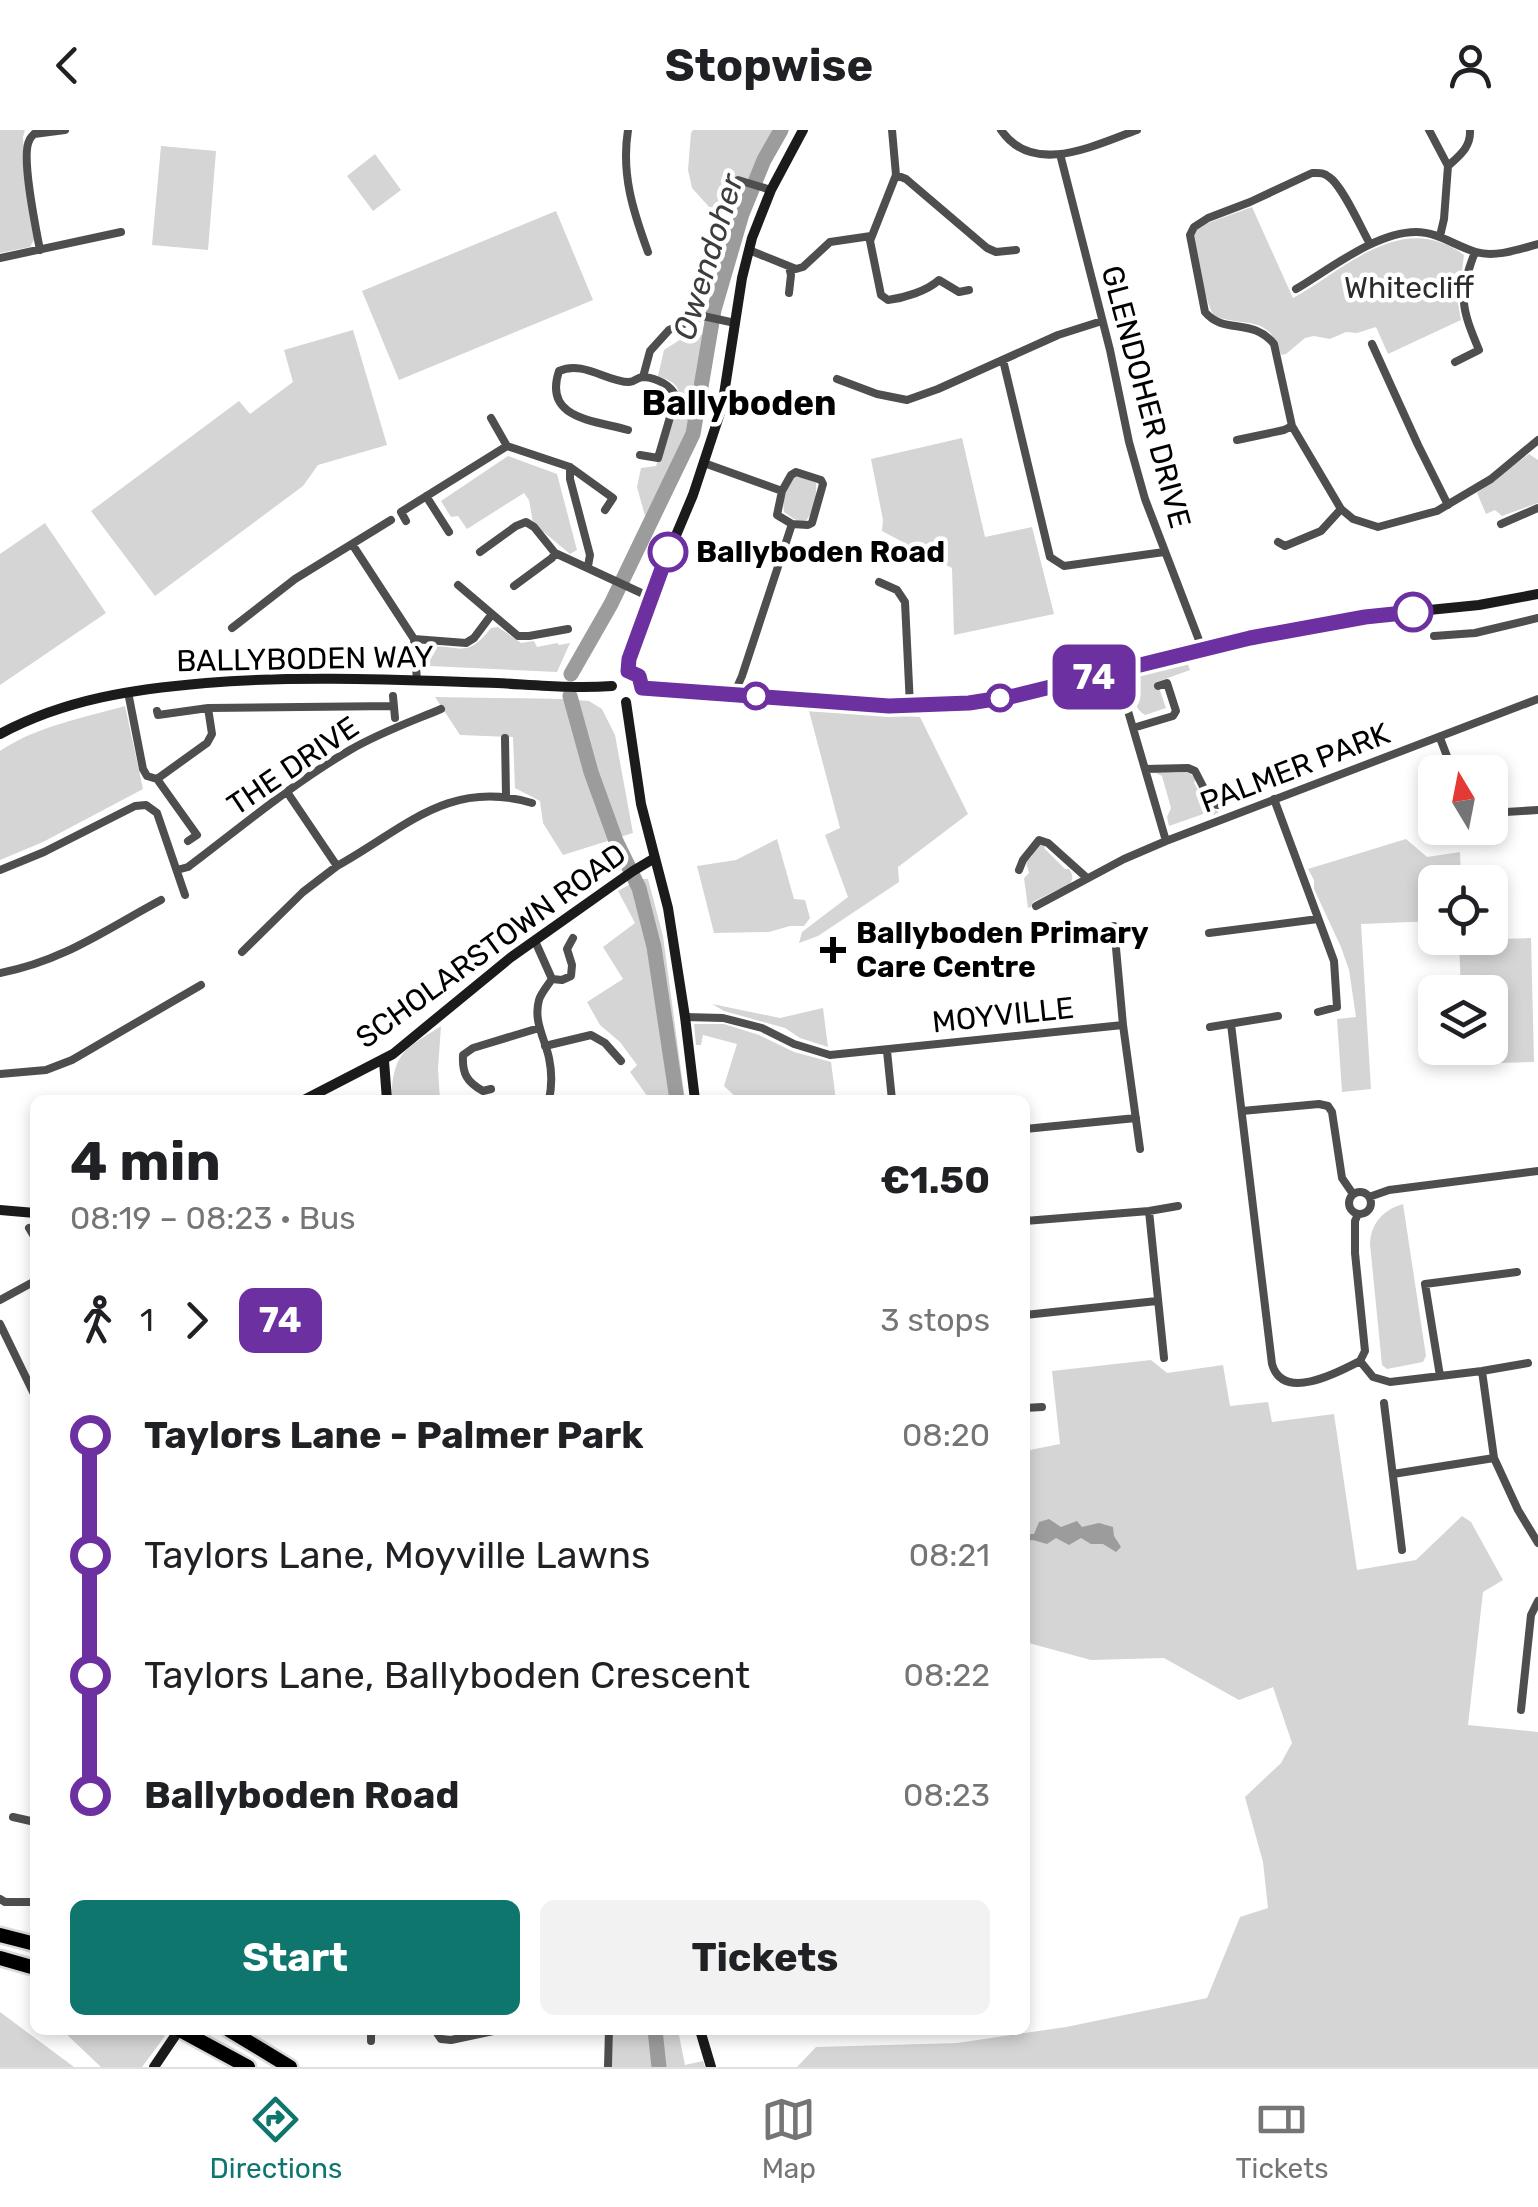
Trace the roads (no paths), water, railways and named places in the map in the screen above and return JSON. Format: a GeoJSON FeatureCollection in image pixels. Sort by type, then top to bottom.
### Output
{"type":"FeatureCollection","features":[{"type":"Feature","properties":{"kind":"highway"},"geometry":{"type":"LineString","coordinates":[[0,1936],[30,1943]]}},
{"type":"Feature","properties":{"kind":"highway"},"geometry":{"type":"LineString","coordinates":[[0,1958],[30,1967]]}},
{"type":"Feature","properties":{"kind":"highway"},"geometry":{"type":"LineString","coordinates":[[189,2035],[248,2067]]}},
{"type":"Feature","properties":{"kind":"highway"},"geometry":{"type":"LineString","coordinates":[[238,2035],[290,2067]]}},
{"type":"Feature","properties":{"kind":"main road"},"geometry":{"type":"LineString","coordinates":[[628,671],[650,597],[704,463],[722,407],[749,250],[767,188],[802,130]]}},
{"type":"Feature","properties":{"kind":"main road"},"geometry":{"type":"LineString","coordinates":[[642,688],[910,706],[969,703],[1014,696],[1202,648],[1365,617],[1479,605],[1538,594]]}},
{"type":"Feature","properties":{"kind":"main road"},"geometry":{"type":"LineString","coordinates":[[628,671],[639,676],[642,688],[638,698],[626,702],[617,698],[612,686],[618,674],[628,671]]}},
{"type":"Feature","properties":{"kind":"main road","name":"BALLYBODEN WAY"},"geometry":{"type":"LineString","coordinates":[[0,734],[92,698],[184,685],[284,678],[612,686]]}},
{"type":"Feature","properties":{"kind":"main road"},"geometry":{"type":"LineString","coordinates":[[626,702],[634,763],[668,908],[693,1095]]}},
{"type":"Feature","properties":{"kind":"main road","name":"SCHOLARSTOWN ROAD"},"geometry":{"type":"LineString","coordinates":[[314,1095],[384,1060],[492,972],[654,859]]}},
{"type":"Feature","properties":{"kind":"main road"},"geometry":{"type":"LineString","coordinates":[[384,1060],[387,1095]]}},
{"type":"Feature","properties":{"kind":"main road"},"geometry":{"type":"LineString","coordinates":[[0,1210],[30,1213]]}},
{"type":"Feature","properties":{"kind":"main road"},"geometry":{"type":"LineString","coordinates":[[154,2067],[176,2035]]}},
{"type":"Feature","properties":{"kind":"main road"},"geometry":{"type":"LineString","coordinates":[[701,2035],[711,2067]]}},
{"type":"Feature","properties":{"kind":"street"},"geometry":{"type":"LineString","coordinates":[[40,250],[31,198],[29,140],[34,134],[65,130]]}},
{"type":"Feature","properties":{"kind":"street"},"geometry":{"type":"LineString","coordinates":[[628,130],[626,177],[648,252]]}},
{"type":"Feature","properties":{"kind":"street"},"geometry":{"type":"LineString","coordinates":[[892,130],[896,174],[871,236],[881,295],[888,300],[939,280],[959,292],[969,290]]}},
{"type":"Feature","properties":{"kind":"street"},"geometry":{"type":"LineString","coordinates":[[1001,130],[1025,151],[1048,156],[1137,130]]}},
{"type":"Feature","properties":{"kind":"street"},"geometry":{"type":"LineString","coordinates":[[1429,130],[1448,166],[1440,236]]}},
{"type":"Feature","properties":{"kind":"street"},"geometry":{"type":"LineString","coordinates":[[1448,166],[1468,146],[1470,130]]}},
{"type":"Feature","properties":{"kind":"street","name":"GLENDOHER DRIVE"},"geometry":{"type":"LineString","coordinates":[[1060,154],[1145,499],[1202,648]]}},
{"type":"Feature","properties":{"kind":"street"},"geometry":{"type":"LineString","coordinates":[[1370,244],[1339,188],[1330,177],[1320,173],[1208,218],[1191,231],[1190,239],[1205,312],[1218,322],[1265,333],[1274,344],[1292,426],[1341,509],[1353,519],[1378,527],[1420,517],[1448,506],[1536,445]]}},
{"type":"Feature","properties":{"kind":"street"},"geometry":{"type":"LineString","coordinates":[[896,174],[987,248],[996,252],[1018,249]]}},
{"type":"Feature","properties":{"kind":"street"},"geometry":{"type":"LineString","coordinates":[[732,194],[738,180],[767,188]]}},
{"type":"Feature","properties":{"kind":"street"},"geometry":{"type":"LineString","coordinates":[[0,258],[121,232]]}},
{"type":"Feature","properties":{"kind":"street"},"geometry":{"type":"LineString","coordinates":[[1296,289],[1370,244],[1407,233],[1440,236],[1475,252],[1499,253],[1538,244]]}},
{"type":"Feature","properties":{"kind":"street"},"geometry":{"type":"LineString","coordinates":[[749,250],[796,269],[830,242],[871,236]]}},
{"type":"Feature","properties":{"kind":"street"},"geometry":{"type":"LineString","coordinates":[[1455,362],[1479,350],[1463,304],[1463,288],[1475,252]]}},
{"type":"Feature","properties":{"kind":"street"},"geometry":{"type":"LineString","coordinates":[[788,294],[789,267]]}},
{"type":"Feature","properties":{"kind":"street"},"geometry":{"type":"LineString","coordinates":[[644,377],[650,351],[669,330],[703,316],[736,323]]}},
{"type":"Feature","properties":{"kind":"street"},"geometry":{"type":"LineString","coordinates":[[836,379],[906,400],[1102,321]]}},
{"type":"Feature","properties":{"kind":"street"},"geometry":{"type":"LineString","coordinates":[[1372,344],[1448,506]]}},
{"type":"Feature","properties":{"kind":"street"},"geometry":{"type":"LineString","coordinates":[[1003,360],[1050,557],[1064,566],[1164,552]]}},
{"type":"Feature","properties":{"kind":"street"},"geometry":{"type":"LineString","coordinates":[[628,430],[567,412],[554,392],[560,371],[568,367],[628,382],[644,377],[674,391],[676,397],[658,458],[640,455]]}},
{"type":"Feature","properties":{"kind":"street"},"geometry":{"type":"LineString","coordinates":[[492,418],[507,446],[570,466],[613,498],[604,510]]}},
{"type":"Feature","properties":{"kind":"street"},"geometry":{"type":"LineString","coordinates":[[1237,440],[1292,426]]}},
{"type":"Feature","properties":{"kind":"street"},"geometry":{"type":"LineString","coordinates":[[406,521],[401,512],[507,446]]}},
{"type":"Feature","properties":{"kind":"street"},"geometry":{"type":"LineString","coordinates":[[704,463],[782,491]]}},
{"type":"Feature","properties":{"kind":"street"},"geometry":{"type":"LineString","coordinates":[[570,466],[590,555],[588,566]]}},
{"type":"Feature","properties":{"kind":"street"},"geometry":{"type":"LineString","coordinates":[[796,472],[821,480],[812,523],[792,524],[777,515],[782,491],[790,475],[796,472]]}},
{"type":"Feature","properties":{"kind":"street"},"geometry":{"type":"LineString","coordinates":[[426,496],[448,532]]}},
{"type":"Feature","properties":{"kind":"street"},"geometry":{"type":"LineString","coordinates":[[1502,524],[1538,508]]}},
{"type":"Feature","properties":{"kind":"street"},"geometry":{"type":"LineString","coordinates":[[1278,542],[1285,546],[1321,530],[1341,509]]}},
{"type":"Feature","properties":{"kind":"street"},"geometry":{"type":"LineString","coordinates":[[232,628],[295,579],[391,520]]}},
{"type":"Feature","properties":{"kind":"street"},"geometry":{"type":"LineString","coordinates":[[480,552],[526,522],[555,553],[650,597]]}},
{"type":"Feature","properties":{"kind":"street"},"geometry":{"type":"LineString","coordinates":[[734,694],[792,524]]}},
{"type":"Feature","properties":{"kind":"street"},"geometry":{"type":"LineString","coordinates":[[352,544],[414,639],[417,681]]}},
{"type":"Feature","properties":{"kind":"street"},"geometry":{"type":"LineString","coordinates":[[514,586],[555,553]]}},
{"type":"Feature","properties":{"kind":"street"},"geometry":{"type":"LineString","coordinates":[[879,582],[897,590],[904,602],[910,706]]}},
{"type":"Feature","properties":{"kind":"street"},"geometry":{"type":"LineString","coordinates":[[458,586],[518,636],[568,629]]}},
{"type":"Feature","properties":{"kind":"street"},"geometry":{"type":"LineString","coordinates":[[414,639],[466,643],[492,614]]}},
{"type":"Feature","properties":{"kind":"street"},"geometry":{"type":"LineString","coordinates":[[1434,636],[1475,634],[1538,618]]}},
{"type":"Feature","properties":{"kind":"street","name":"PALMER PARK"},"geometry":{"type":"LineString","coordinates":[[1116,670],[1166,841]]}},
{"type":"Feature","properties":{"kind":"street"},"geometry":{"type":"LineString","coordinates":[[1133,728],[1172,716],[1176,711],[1167,683],[1158,686]]}},
{"type":"Feature","properties":{"kind":"street"},"geometry":{"type":"LineString","coordinates":[[128,692],[143,770],[147,776],[158,779],[197,835],[188,842]]}},
{"type":"Feature","properties":{"kind":"street","name":"PALMER PARK"},"geometry":{"type":"LineString","coordinates":[[1036,906],[1166,841],[1538,699]]}},
{"type":"Feature","properties":{"kind":"street"},"geometry":{"type":"LineString","coordinates":[[157,711],[158,715],[208,708],[393,701],[394,718]]}},
{"type":"Feature","properties":{"kind":"street"},"geometry":{"type":"LineString","coordinates":[[158,779],[207,743],[212,734],[208,708]]}},
{"type":"Feature","properties":{"kind":"street","name":"THE DRIVE"},"geometry":{"type":"LineString","coordinates":[[177,870],[188,868],[287,792],[351,749],[440,709]]}},
{"type":"Feature","properties":{"kind":"street"},"geometry":{"type":"LineString","coordinates":[[505,738],[506,796]]}},
{"type":"Feature","properties":{"kind":"street"},"geometry":{"type":"LineString","coordinates":[[1440,738],[1446,755]]}},
{"type":"Feature","properties":{"kind":"street","name":"PALMER PARK"},"geometry":{"type":"LineString","coordinates":[[1145,769],[1195,771],[1212,804],[1218,805]]}},
{"type":"Feature","properties":{"kind":"street"},"geometry":{"type":"LineString","coordinates":[[287,792],[337,866]]}},
{"type":"Feature","properties":{"kind":"street"},"geometry":{"type":"LineString","coordinates":[[242,952],[303,892],[337,866],[427,811],[462,798],[506,796],[532,804]]}},
{"type":"Feature","properties":{"kind":"street"},"geometry":{"type":"LineString","coordinates":[[1274,799],[1334,961],[1338,1008],[1318,1012]]}},
{"type":"Feature","properties":{"kind":"street"},"geometry":{"type":"LineString","coordinates":[[0,870],[135,806],[146,806],[157,812],[185,896]]}},
{"type":"Feature","properties":{"kind":"street"},"geometry":{"type":"LineString","coordinates":[[1508,811],[1538,810]]}},
{"type":"Feature","properties":{"kind":"street"},"geometry":{"type":"LineString","coordinates":[[1019,870],[1040,840],[1048,842],[1088,878]]}},
{"type":"Feature","properties":{"kind":"street"},"geometry":{"type":"LineString","coordinates":[[0,973],[61,956],[161,900]]}},
{"type":"Feature","properties":{"kind":"street"},"geometry":{"type":"LineString","coordinates":[[1208,932],[1318,918]]}},
{"type":"Feature","properties":{"kind":"street"},"geometry":{"type":"LineString","coordinates":[[1114,926],[1140,1148]]}},
{"type":"Feature","properties":{"kind":"street"},"geometry":{"type":"LineString","coordinates":[[552,979],[571,976],[567,949],[574,938]]}},
{"type":"Feature","properties":{"kind":"street"},"geometry":{"type":"LineString","coordinates":[[535,941],[552,979]]}},
{"type":"Feature","properties":{"kind":"street"},"geometry":{"type":"LineString","coordinates":[[550,1095],[552,1084],[539,1028],[539,1000],[552,979]]}},
{"type":"Feature","properties":{"kind":"street"},"geometry":{"type":"LineString","coordinates":[[0,1074],[46,1070],[72,1060],[201,985]]}},
{"type":"Feature","properties":{"kind":"street"},"geometry":{"type":"LineString","coordinates":[[1210,1027],[1278,1016]]}},
{"type":"Feature","properties":{"kind":"street","name":"MOYVILLE"},"geometry":{"type":"LineString","coordinates":[[685,1017],[723,1018],[762,1028],[794,1044],[830,1055],[1123,1025]]}},
{"type":"Feature","properties":{"kind":"street"},"geometry":{"type":"LineString","coordinates":[[1231,1024],[1272,1364],[1282,1380],[1330,1377],[1360,1361],[1364,1352],[1363,1315],[1354,1221],[1358,1214],[1368,1210],[1369,1197]]}},
{"type":"Feature","properties":{"kind":"street"},"geometry":{"type":"LineString","coordinates":[[491,1089],[483,1091],[465,1076],[464,1055],[472,1048],[539,1028]]}},
{"type":"Feature","properties":{"kind":"street"},"geometry":{"type":"LineString","coordinates":[[545,1046],[591,1035],[605,1042],[621,1061]]}},
{"type":"Feature","properties":{"kind":"street"},"geometry":{"type":"LineString","coordinates":[[887,1051],[891,1095]]}},
{"type":"Feature","properties":{"kind":"street"},"geometry":{"type":"LineString","coordinates":[[1242,1111],[1328,1106],[1342,1178],[1353,1194]]}},
{"type":"Feature","properties":{"kind":"street"},"geometry":{"type":"LineString","coordinates":[[1030,1128],[1136,1118]]}},
{"type":"Feature","properties":{"kind":"street"},"geometry":{"type":"LineString","coordinates":[[1358,1214],[1349,1200],[1360,1192],[1369,1197],[1404,1188],[1538,1171]]}},
{"type":"Feature","properties":{"kind":"street"},"geometry":{"type":"LineString","coordinates":[[1030,1221],[1178,1206]]}},
{"type":"Feature","properties":{"kind":"street"},"geometry":{"type":"LineString","coordinates":[[1149,1211],[1164,1358]]}},
{"type":"Feature","properties":{"kind":"street"},"geometry":{"type":"LineString","coordinates":[[1440,1376],[1425,1284],[1517,1272]]}},
{"type":"Feature","properties":{"kind":"street"},"geometry":{"type":"LineString","coordinates":[[0,1300],[30,1284]]}},
{"type":"Feature","properties":{"kind":"street"},"geometry":{"type":"LineString","coordinates":[[1030,1314],[1157,1301]]}},
{"type":"Feature","properties":{"kind":"street"},"geometry":{"type":"LineString","coordinates":[[0,1324],[30,1384]]}},
{"type":"Feature","properties":{"kind":"street"},"geometry":{"type":"LineString","coordinates":[[1360,1361],[1373,1377],[1390,1382],[1528,1363]]}},
{"type":"Feature","properties":{"kind":"street"},"geometry":{"type":"LineString","coordinates":[[1482,1371],[1494,1458],[1538,1544]]}},
{"type":"Feature","properties":{"kind":"street"},"geometry":{"type":"LineString","coordinates":[[1384,1404],[1402,1550]]}},
{"type":"Feature","properties":{"kind":"street"},"geometry":{"type":"LineString","coordinates":[[1030,1408],[1042,1407]]}},
{"type":"Feature","properties":{"kind":"street"},"geometry":{"type":"LineString","coordinates":[[1393,1474],[1494,1458]]}},
{"type":"Feature","properties":{"kind":"street"},"geometry":{"type":"LineString","coordinates":[[1520,1710],[1533,1638],[1532,1615],[1538,1601]]}},
{"type":"Feature","properties":{"kind":"street"},"geometry":{"type":"LineString","coordinates":[[14,1816],[30,1821]]}},
{"type":"Feature","properties":{"kind":"street"},"geometry":{"type":"LineString","coordinates":[[0,1899],[30,1902]]}},
{"type":"Feature","properties":{"kind":"street"},"geometry":{"type":"LineString","coordinates":[[371,2035],[371,2041]]}},
{"type":"Feature","properties":{"kind":"street"},"geometry":{"type":"LineString","coordinates":[[438,2035],[451,2040],[481,2035]]}},
{"type":"Feature","properties":{"kind":"street"},"geometry":{"type":"LineString","coordinates":[[608,2035],[608,2067]]}},
{"type":"Feature","properties":{"kind":"waterway","name":"Owendoher"},"geometry":{"type":"LineString","coordinates":[[571,674],[611,604],[693,434],[714,310],[742,214],[781,130]]}},
{"type":"Feature","properties":{"kind":"waterway","name":"Owendoher"},"geometry":{"type":"LineString","coordinates":[[570,696],[591,772],[616,841],[639,888],[654,947],[676,1095]]}},
{"type":"Feature","properties":{"kind":"waterway","name":"Owendoher"},"geometry":{"type":"LineString","coordinates":[[656,2035],[659,2067]]}},
{"type":"Feature","properties":{"kind":"place","name":"Ballyboden Road"},"geometry":{"type":"Point","coordinates":[668,552]}},
{"type":"Feature","properties":{"kind":"place","name":"Ballyboden Primary Care Centre"},"geometry":{"type":"Point","coordinates":[833,950]}},
{"type":"Feature","properties":{"kind":"district","name":"Ballyboden"},"geometry":{"type":"Point","coordinates":[739,403]}},
{"type":"Feature","properties":{"kind":"park label","name":"Whitecliff"},"geometry":{"type":"Point","coordinates":[1409,288]}}]}
